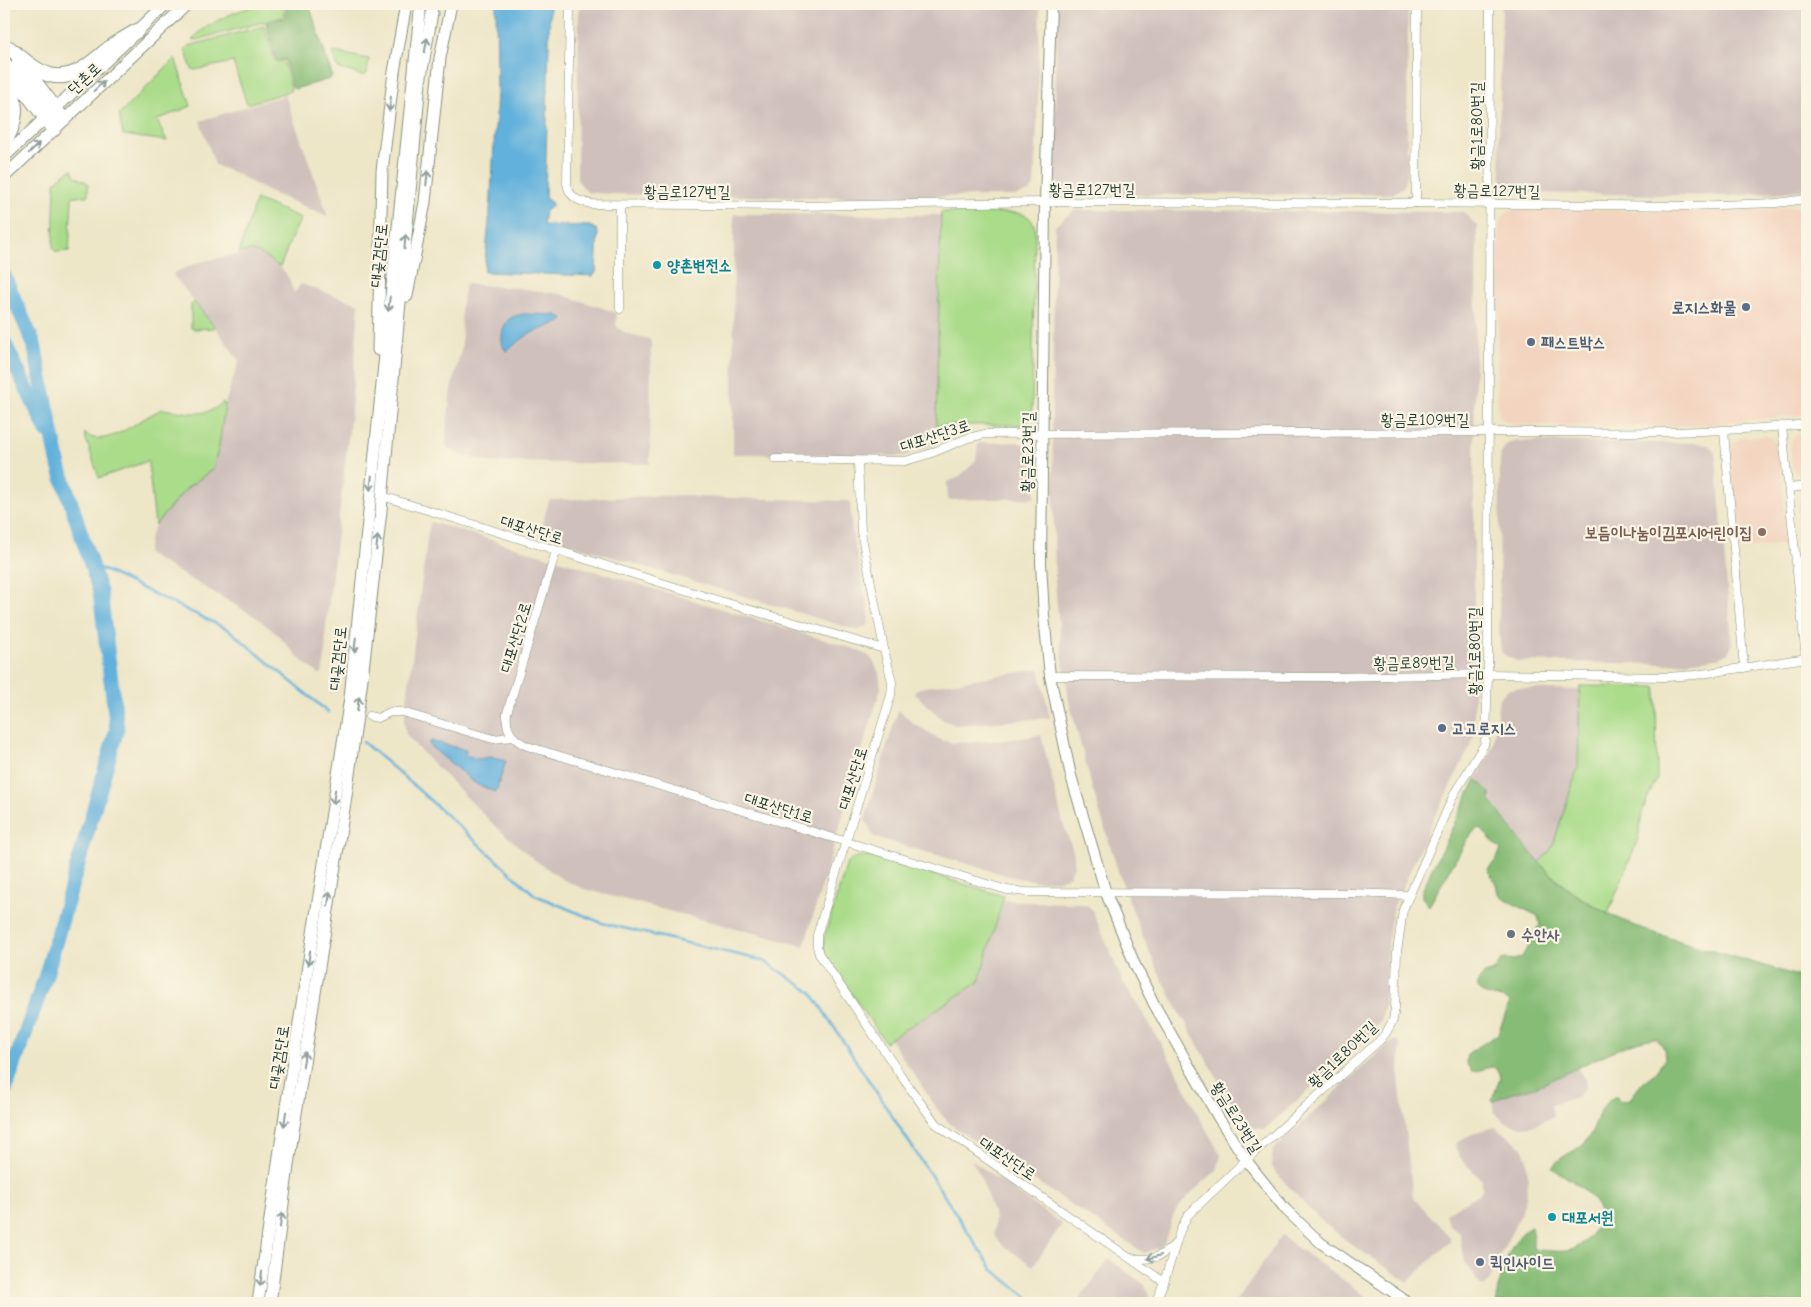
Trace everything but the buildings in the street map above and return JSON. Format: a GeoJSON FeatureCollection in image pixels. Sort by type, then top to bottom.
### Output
{"type":"FeatureCollection","features":[{"type":"Feature","properties":{"kind":"highway"},"geometry":{"type":"LineString","coordinates":[[6,44],[38,70],[50,75],[64,76],[79,71],[119,41],[137,31]]}},
{"type":"Feature","properties":{"kind":"highway"},"geometry":{"type":"LineString","coordinates":[[6,44],[54,119]]}},
{"type":"Feature","properties":{"kind":"highway"},"geometry":{"type":"LineString","coordinates":[[4,63],[54,119]]}},
{"type":"Feature","properties":{"kind":"main road","name":"단촌로"},"geometry":{"type":"LineString","coordinates":[[4,177],[54,119],[137,31],[166,4]]}},
{"type":"Feature","properties":{"kind":"main road","name":"단촌로"},"geometry":{"type":"LineString","coordinates":[[4,158],[54,119],[187,4]]}},
{"type":"Feature","properties":{"kind":"main road"},"geometry":{"type":"LineString","coordinates":[[375,448],[382,172],[394,72],[406,4]]}},
{"type":"Feature","properties":{"kind":"main road"},"geometry":{"type":"LineString","coordinates":[[394,364],[425,202],[440,58],[452,4]]}},
{"type":"Feature","properties":{"kind":"main road","name":"대곶검단로"},"geometry":{"type":"LineString","coordinates":[[258,1303],[350,698],[375,448],[426,12],[382,496],[361,687],[346,796],[289,1158],[270,1303]]}},
{"type":"Feature","properties":{"kind":"main road"},"geometry":{"type":"LineString","coordinates":[[4,67],[14,91],[17,112],[12,131],[4,146]]}},
{"type":"Feature","properties":{"kind":"street","name":"황금로127번길"},"geometry":{"type":"LineString","coordinates":[[570,4],[568,189],[575,199],[591,204],[796,206],[1045,202],[1689,206],[1768,203],[1807,199]]}},
{"type":"Feature","properties":{"kind":"street","name":"황금로23번길"},"geometry":{"type":"LineString","coordinates":[[1051,4],[1045,202],[1042,590],[1050,676],[1071,776],[1106,893],[1135,965],[1154,1004],[1218,1117],[1246,1160],[1286,1210],[1321,1243],[1409,1303]]}},
{"type":"Feature","properties":{"kind":"street"},"geometry":{"type":"LineString","coordinates":[[1416,203],[1417,4]]}},
{"type":"Feature","properties":{"kind":"street","name":"황금1로80번길"},"geometry":{"type":"LineString","coordinates":[[1154,1303],[1164,1282],[1180,1231],[1188,1215],[1386,1033],[1393,1020],[1395,1008],[1399,929],[1408,895],[1454,794],[1484,745],[1488,674],[1490,4]]}},
{"type":"Feature","properties":{"kind":"street"},"geometry":{"type":"LineString","coordinates":[[620,205],[620,309]]}},
{"type":"Feature","properties":{"kind":"street","name":"황금로109번길"},"geometry":{"type":"LineString","coordinates":[[1043,435],[1632,433],[1724,431],[1807,424]]}},
{"type":"Feature","properties":{"kind":"street"},"geometry":{"type":"LineString","coordinates":[[1782,426],[1804,597],[1806,658]]}},
{"type":"Feature","properties":{"kind":"street"},"geometry":{"type":"LineString","coordinates":[[1724,431],[1744,668]]}},
{"type":"Feature","properties":{"kind":"street","name":"대포산단3로"},"geometry":{"type":"LineString","coordinates":[[775,459],[905,461],[929,454],[977,435],[1043,435]]}},
{"type":"Feature","properties":{"kind":"street"},"geometry":{"type":"LineString","coordinates":[[858,461],[861,532],[884,648]]}},
{"type":"Feature","properties":{"kind":"street"},"geometry":{"type":"LineString","coordinates":[[1790,488],[1807,486]]}},
{"type":"Feature","properties":{"kind":"street","name":"대포산단로"},"geometry":{"type":"LineString","coordinates":[[382,496],[556,551],[884,648],[892,687],[817,935],[817,947],[825,964],[923,1108],[942,1130],[1164,1282]]}},
{"type":"Feature","properties":{"kind":"street","name":"대포산단2로"},"geometry":{"type":"LineString","coordinates":[[510,734],[506,720],[510,702],[556,551]]}},
{"type":"Feature","properties":{"kind":"street","name":"황금로89번길"},"geometry":{"type":"LineString","coordinates":[[1050,676],[1340,677],[1488,674],[1666,677],[1695,675],[1806,658]]}},
{"type":"Feature","properties":{"kind":"street"},"geometry":{"type":"LineString","coordinates":[[369,716],[378,718],[390,712],[402,712],[493,739],[510,734]]}},
{"type":"Feature","properties":{"kind":"street","name":"대포산단1로"},"geometry":{"type":"LineString","coordinates":[[510,734],[522,743],[536,749],[1007,890],[1106,893]]}},
{"type":"Feature","properties":{"kind":"street"},"geometry":{"type":"LineString","coordinates":[[1106,893],[1341,893],[1408,895]]}},
{"type":"Feature","properties":{"kind":"street"},"geometry":{"type":"LineString","coordinates":[[1128,1257],[1147,1260],[1156,1258],[1176,1243]]}},
{"type":"Feature","properties":{"kind":"shaded area"},"geometry":{"type":"Polygon","coordinates":[[[579,4],[1040,4],[1034,186],[1030,192],[1015,196],[803,197],[587,192],[577,180],[579,4]]]}},
{"type":"Feature","properties":{"kind":"shaded area"},"geometry":{"type":"Polygon","coordinates":[[[1057,4],[1408,4],[1407,174],[1403,187],[1392,194],[1070,195],[1054,180],[1057,4]]]}},
{"type":"Feature","properties":{"kind":"shaded area"},"geometry":{"type":"Polygon","coordinates":[[[1502,4],[1807,4],[1807,190],[1730,196],[1515,193],[1501,181],[1499,136],[1502,4]]]}},
{"type":"Feature","properties":{"kind":"shaded area"},"geometry":{"type":"Polygon","coordinates":[[[285,95],[327,216],[265,190],[235,173],[215,165],[200,121],[285,95]]]}},
{"type":"Feature","properties":{"kind":"shaded area"},"geometry":{"type":"Polygon","coordinates":[[[1807,206],[1807,414],[1701,425],[1612,426],[1520,425],[1507,422],[1499,416],[1497,394],[1499,228],[1501,219],[1506,213],[1511,210],[1522,209],[1728,211],[1807,206]]]}},
{"type":"Feature","properties":{"kind":"shaded area"},"geometry":{"type":"Polygon","coordinates":[[[1074,210],[1463,212],[1477,226],[1474,444],[1474,735],[1394,906],[1389,930],[1384,1008],[1381,1021],[1362,1042],[1265,1129],[1245,1127],[1157,969],[1120,877],[1092,787],[1069,701],[1061,647],[1055,582],[1052,412],[1055,226],[1074,210]]]}},
{"type":"Feature","properties":{"kind":"shaded area"},"geometry":{"type":"Polygon","coordinates":[[[734,214],[941,215],[935,444],[903,456],[733,454],[734,214]]]}},
{"type":"Feature","properties":{"kind":"shaded area"},"geometry":{"type":"Polygon","coordinates":[[[250,252],[259,253],[283,270],[289,279],[294,293],[301,284],[359,304],[350,422],[326,626],[325,657],[322,673],[319,674],[303,662],[278,635],[256,617],[147,554],[150,536],[156,524],[182,493],[198,479],[223,416],[226,400],[239,361],[218,331],[173,275],[199,262],[250,252]]]}},
{"type":"Feature","properties":{"kind":"shaded area"},"geometry":{"type":"Polygon","coordinates":[[[465,284],[560,294],[614,312],[617,315],[616,325],[619,329],[626,333],[649,339],[651,343],[650,464],[491,462],[463,456],[448,448],[446,436],[451,389],[462,347],[461,308],[465,284]]]}},
{"type":"Feature","properties":{"kind":"shaded area"},"geometry":{"type":"Polygon","coordinates":[[[1807,432],[1807,478],[1799,476],[1792,467],[1790,448],[1791,442],[1796,436],[1807,432]]]}},
{"type":"Feature","properties":{"kind":"shaded area"},"geometry":{"type":"Polygon","coordinates":[[[1743,437],[1770,437],[1778,445],[1788,544],[1739,549],[1730,457],[1731,448],[1733,443],[1743,437]]]}},
{"type":"Feature","properties":{"kind":"shaded area"},"geometry":{"type":"Polygon","coordinates":[[[1517,441],[1699,443],[1710,446],[1716,458],[1732,644],[1728,653],[1719,658],[1667,664],[1517,661],[1504,655],[1501,651],[1499,632],[1500,460],[1501,453],[1507,444],[1517,441]]]}},
{"type":"Feature","properties":{"kind":"shaded area"},"geometry":{"type":"Polygon","coordinates":[[[1018,442],[1029,447],[1033,453],[1035,498],[948,500],[947,482],[957,478],[976,460],[978,443],[1018,442]]]}},
{"type":"Feature","properties":{"kind":"shaded area"},"geometry":{"type":"Polygon","coordinates":[[[1807,492],[1807,582],[1803,573],[1798,504],[1801,497],[1807,492]]]}},
{"type":"Feature","properties":{"kind":"shaded area"},"geometry":{"type":"Polygon","coordinates":[[[688,495],[696,497],[850,501],[852,532],[869,613],[868,625],[859,630],[853,629],[539,535],[549,501],[551,500],[688,495]]]}},
{"type":"Feature","properties":{"kind":"shaded area"},"geometry":{"type":"Polygon","coordinates":[[[431,522],[855,649],[872,659],[879,673],[881,687],[804,946],[584,889],[562,879],[535,860],[496,827],[416,746],[406,734],[404,723],[428,532],[431,522]]]}},
{"type":"Feature","properties":{"kind":"shaded area"},"geometry":{"type":"Polygon","coordinates":[[[1039,669],[1050,718],[955,725],[943,720],[914,693],[917,689],[925,687],[1039,669]]]}},
{"type":"Feature","properties":{"kind":"shaded area"},"geometry":{"type":"Polygon","coordinates":[[[1514,688],[1580,690],[1579,755],[1575,777],[1553,845],[1539,863],[1476,779],[1493,746],[1499,698],[1507,690],[1514,688]]]}},
{"type":"Feature","properties":{"kind":"shaded area"},"geometry":{"type":"Polygon","coordinates":[[[898,710],[913,723],[941,740],[952,743],[998,741],[1041,735],[1063,823],[1074,854],[1074,865],[1070,875],[1060,880],[1037,881],[1016,878],[874,837],[865,819],[898,710]]]}},
{"type":"Feature","properties":{"kind":"shaded area"},"geometry":{"type":"Polygon","coordinates":[[[1004,900],[1076,903],[1088,906],[1092,910],[1123,982],[1182,1081],[1198,1115],[1221,1155],[1217,1170],[1191,1193],[1177,1209],[1163,1246],[1144,1253],[951,1125],[940,1113],[890,1039],[979,982],[1004,900]]]}},
{"type":"Feature","properties":{"kind":"shaded area"},"geometry":{"type":"Polygon","coordinates":[[[1395,1040],[1399,1042],[1400,1047],[1399,1079],[1413,1197],[1450,1237],[1450,1242],[1408,1282],[1330,1228],[1308,1208],[1271,1167],[1273,1150],[1390,1042],[1395,1040]]]}},
{"type":"Feature","properties":{"kind":"shaded area"},"geometry":{"type":"Polygon","coordinates":[[[1577,1068],[1585,1079],[1584,1089],[1577,1097],[1551,1105],[1553,1117],[1532,1126],[1522,1127],[1505,1122],[1493,1112],[1494,1102],[1502,1096],[1540,1085],[1577,1068]]]}},
{"type":"Feature","properties":{"kind":"shaded area"},"geometry":{"type":"Polygon","coordinates":[[[1495,1127],[1523,1149],[1527,1161],[1528,1178],[1526,1197],[1521,1214],[1498,1259],[1489,1282],[1484,1287],[1480,1285],[1466,1264],[1460,1233],[1450,1226],[1445,1214],[1479,1194],[1482,1189],[1482,1180],[1461,1159],[1458,1153],[1456,1145],[1458,1141],[1479,1131],[1495,1127]]]}},
{"type":"Feature","properties":{"kind":"shaded area"},"geometry":{"type":"Polygon","coordinates":[[[971,1160],[1062,1224],[1033,1266],[1005,1247],[996,1238],[994,1234],[995,1218],[980,1175],[971,1160]]]}},
{"type":"Feature","properties":{"kind":"shaded area"},"geometry":{"type":"Polygon","coordinates":[[[1282,1235],[1295,1246],[1376,1303],[1235,1303],[1282,1235]]]}},
{"type":"Feature","properties":{"kind":"shaded area"},"geometry":{"type":"Polygon","coordinates":[[[1109,1259],[1145,1285],[1149,1297],[1146,1303],[1081,1303],[1078,1301],[1109,1259]]]}},
{"type":"Feature","properties":{"kind":"green space"},"geometry":{"type":"Polygon","coordinates":[[[264,4],[284,4],[285,8],[282,17],[192,41],[205,28],[224,17],[264,4]]]}},
{"type":"Feature","properties":{"kind":"green space"},"geometry":{"type":"Polygon","coordinates":[[[288,4],[305,5],[311,10],[332,75],[330,79],[295,89],[293,88],[285,60],[276,60],[266,23],[284,18],[288,4]]]}},
{"type":"Feature","properties":{"kind":"green space"},"geometry":{"type":"Polygon","coordinates":[[[264,26],[274,59],[277,62],[282,61],[284,63],[291,87],[290,91],[247,104],[233,62],[192,69],[185,50],[188,46],[264,26]]]}},
{"type":"Feature","properties":{"kind":"green space"},"geometry":{"type":"Polygon","coordinates":[[[334,52],[369,59],[367,74],[364,76],[338,68],[334,52]]]}},
{"type":"Feature","properties":{"kind":"green space"},"geometry":{"type":"Polygon","coordinates":[[[175,58],[191,106],[157,120],[167,141],[123,135],[119,115],[175,58]]]}},
{"type":"Feature","properties":{"kind":"green space"},"geometry":{"type":"Polygon","coordinates":[[[72,169],[75,176],[88,183],[88,195],[74,196],[72,198],[69,251],[56,252],[53,248],[55,183],[72,169]]]}},
{"type":"Feature","properties":{"kind":"green space"},"geometry":{"type":"Polygon","coordinates":[[[256,199],[301,218],[280,267],[259,253],[250,251],[239,253],[256,199]]]}},
{"type":"Feature","properties":{"kind":"green space"},"geometry":{"type":"Polygon","coordinates":[[[941,212],[1018,213],[1029,218],[1034,225],[1032,408],[1028,421],[1022,425],[936,425],[941,212]]]}},
{"type":"Feature","properties":{"kind":"green space"},"geometry":{"type":"Polygon","coordinates":[[[194,302],[214,328],[191,328],[191,305],[194,302]]]}},
{"type":"Feature","properties":{"kind":"green space"},"geometry":{"type":"Polygon","coordinates":[[[223,402],[225,404],[219,446],[213,469],[187,488],[155,525],[148,461],[99,478],[84,433],[92,438],[111,436],[162,409],[202,413],[216,408],[223,402]]]}},
{"type":"Feature","properties":{"kind":"green space"},"geometry":{"type":"Polygon","coordinates":[[[1580,686],[1656,687],[1657,779],[1642,813],[1638,839],[1608,914],[1572,892],[1539,863],[1553,845],[1578,767],[1580,686]]]}},
{"type":"Feature","properties":{"kind":"green space"},"geometry":{"type":"Polygon","coordinates":[[[1476,779],[1490,793],[1490,800],[1540,863],[1558,881],[1594,906],[1612,916],[1651,932],[1807,979],[1807,1301],[1804,1303],[1497,1303],[1499,1284],[1506,1261],[1517,1240],[1524,1232],[1531,1227],[1533,1230],[1533,1248],[1536,1250],[1567,1251],[1583,1243],[1593,1232],[1599,1218],[1597,1205],[1582,1188],[1552,1168],[1559,1160],[1584,1143],[1607,1103],[1614,1097],[1617,1097],[1620,1101],[1630,1099],[1643,1082],[1655,1073],[1665,1059],[1664,1048],[1657,1039],[1647,1039],[1617,1049],[1551,1081],[1499,1098],[1494,1102],[1492,1099],[1500,1079],[1496,1068],[1471,1071],[1466,1062],[1467,1054],[1498,1034],[1510,1002],[1480,991],[1477,987],[1478,982],[1484,974],[1494,971],[1502,960],[1515,960],[1522,957],[1540,925],[1538,916],[1506,900],[1498,893],[1496,884],[1488,869],[1496,860],[1501,850],[1480,828],[1476,829],[1467,840],[1429,906],[1422,897],[1422,891],[1431,871],[1476,779]]]}},
{"type":"Feature","properties":{"kind":"green space"},"geometry":{"type":"Polygon","coordinates":[[[861,856],[874,857],[1004,896],[979,982],[885,1042],[824,952],[824,938],[847,863],[853,858],[861,856]]]}},
{"type":"Feature","properties":{"kind":"water"},"geometry":{"type":"Polygon","coordinates":[[[496,4],[550,4],[545,198],[552,203],[552,206],[545,211],[543,225],[590,226],[597,230],[596,273],[593,276],[484,272],[490,211],[497,93],[496,4]]]}},
{"type":"Feature","properties":{"kind":"water"},"geometry":{"type":"Polygon","coordinates":[[[517,315],[556,315],[563,318],[563,321],[529,334],[506,351],[502,340],[506,323],[517,315]]]}},
{"type":"Feature","properties":{"kind":"water"},"geometry":{"type":"Polygon","coordinates":[[[431,741],[466,750],[465,755],[479,759],[490,757],[506,761],[496,792],[472,781],[431,747],[429,744],[431,741]]]}},
{"type":"Feature","properties":{"kind":"waterway"},"geometry":{"type":"LineString","coordinates":[[4,276],[34,344],[59,466],[100,592],[117,729],[45,978],[4,1093]]}},
{"type":"Feature","properties":{"kind":"waterway"},"geometry":{"type":"LineString","coordinates":[[4,342],[47,431]]}},
{"type":"Feature","properties":{"kind":"waterway"},"geometry":{"type":"LineString","coordinates":[[91,564],[229,630],[328,712]]}},
{"type":"Feature","properties":{"kind":"waterway"},"geometry":{"type":"LineString","coordinates":[[363,742],[535,895],[602,923],[764,961],[811,992],[992,1269],[1035,1303]]}},
{"type":"Feature","properties":{"kind":"place","name":"양촌변전소"},"geometry":{"type":"Point","coordinates":[657,265]}},
{"type":"Feature","properties":{"kind":"place","name":"로지스화물"},"geometry":{"type":"Point","coordinates":[1746,307]}},
{"type":"Feature","properties":{"kind":"place","name":"패스트박스"},"geometry":{"type":"Point","coordinates":[1531,342]}},
{"type":"Feature","properties":{"kind":"place","name":"보듬이나눔이김포시어린이집"},"geometry":{"type":"Point","coordinates":[1762,532]}},
{"type":"Feature","properties":{"kind":"place","name":"고고로지스"},"geometry":{"type":"Point","coordinates":[1442,728]}},
{"type":"Feature","properties":{"kind":"place","name":"수안사"},"geometry":{"type":"Point","coordinates":[1511,934]}},
{"type":"Feature","properties":{"kind":"place","name":"대포서원"},"geometry":{"type":"Point","coordinates":[1552,1217]}},
{"type":"Feature","properties":{"kind":"place","name":"퀵인사이드"},"geometry":{"type":"Point","coordinates":[1480,1262]}}]}
